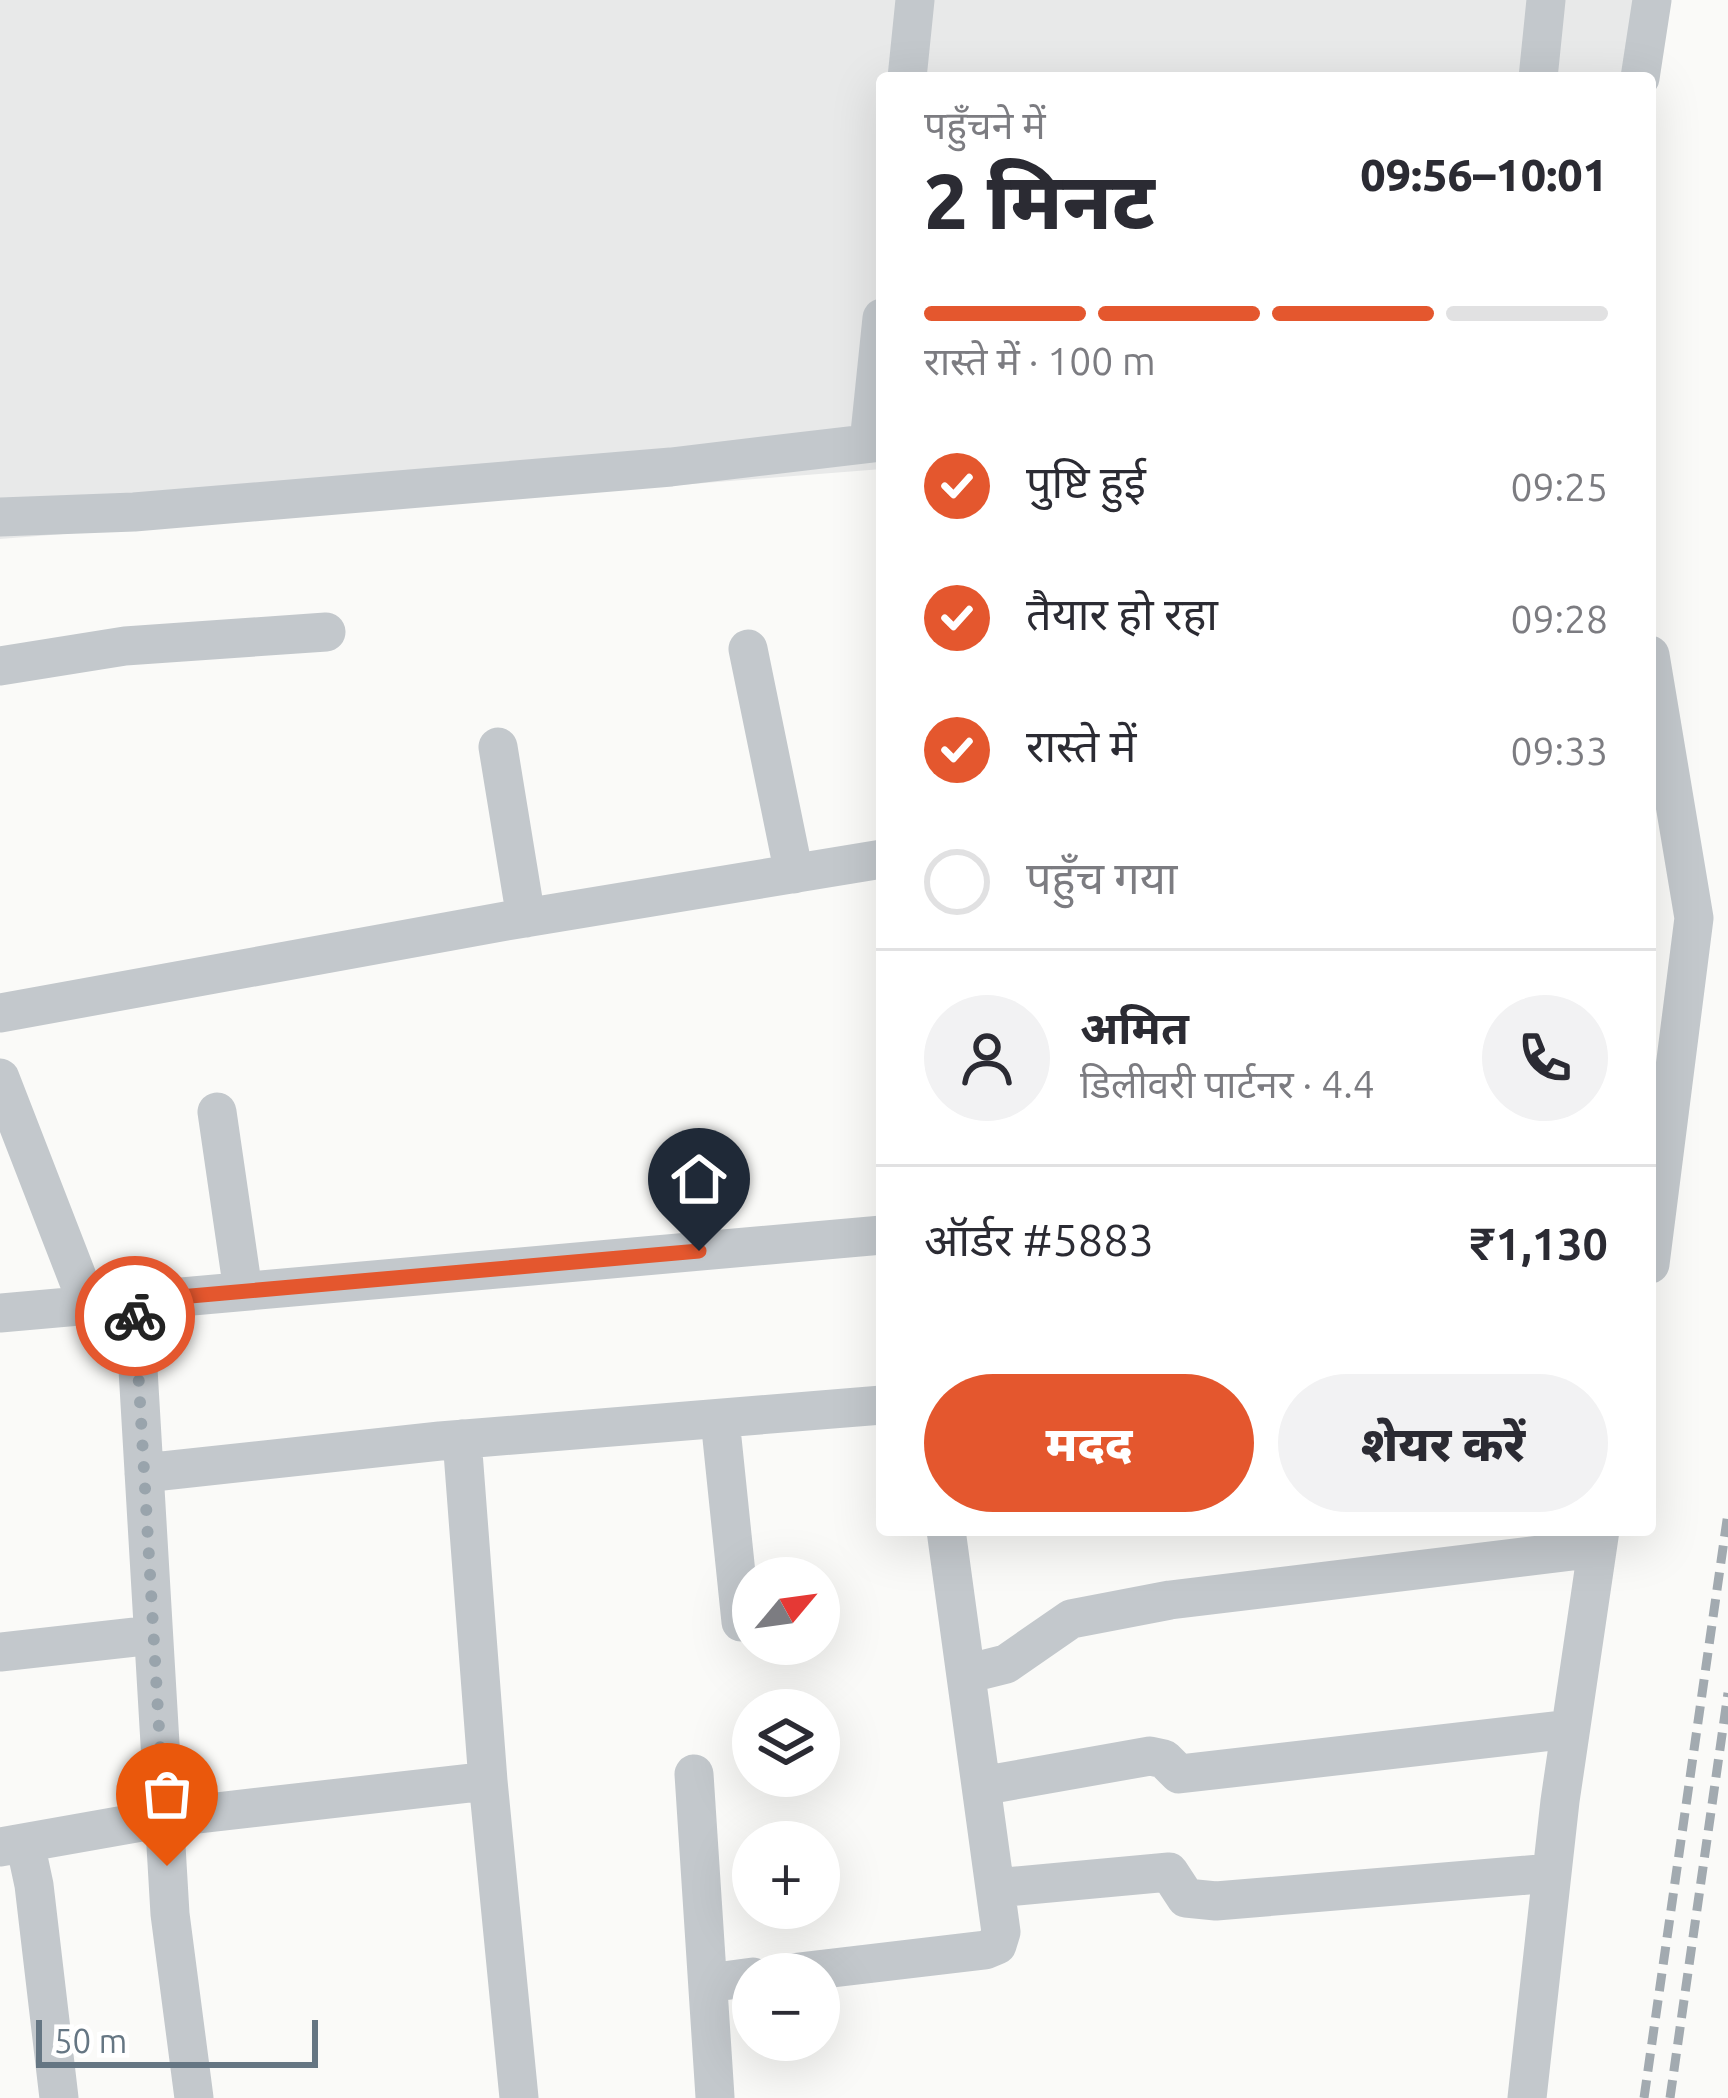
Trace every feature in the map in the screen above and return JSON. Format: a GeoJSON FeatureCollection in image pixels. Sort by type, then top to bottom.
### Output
{"type":"FeatureCollection","features":[{"type":"Feature","properties":{"kind":"street"},"geometry":{"type":"LineString","coordinates":[[908,72],[915,0]]}},
{"type":"Feature","properties":{"kind":"street"},"geometry":{"type":"LineString","coordinates":[[1539,72],[1546,0]]}},
{"type":"Feature","properties":{"kind":"street"},"geometry":{"type":"LineString","coordinates":[[1641,72],[1652,0]]}},
{"type":"Feature","properties":{"kind":"street"},"geometry":{"type":"LineString","coordinates":[[0,517],[134,512],[671,467],[876,442]]}},
{"type":"Feature","properties":{"kind":"street"},"geometry":{"type":"LineString","coordinates":[[0,666],[125,646],[326,632]]}},
{"type":"Feature","properties":{"kind":"street"},"geometry":{"type":"LineString","coordinates":[[748,649],[794,874]]}},
{"type":"Feature","properties":{"kind":"street"},"geometry":{"type":"LineString","coordinates":[[1656,731],[1694,918],[1656,1167]]}},
{"type":"Feature","properties":{"kind":"street"},"geometry":{"type":"LineString","coordinates":[[498,747],[526,918]]}},
{"type":"Feature","properties":{"kind":"street"},"geometry":{"type":"LineString","coordinates":[[0,1013],[876,860]]}},
{"type":"Feature","properties":{"kind":"street"},"geometry":{"type":"LineString","coordinates":[[0,1078],[88,1305]]}},
{"type":"Feature","properties":{"kind":"street"},"geometry":{"type":"LineString","coordinates":[[217,1112],[242,1292]]}},
{"type":"Feature","properties":{"kind":"street"},"geometry":{"type":"LineString","coordinates":[[0,1313],[876,1236]]}},
{"type":"Feature","properties":{"kind":"street"},"geometry":{"type":"LineString","coordinates":[[134,1301],[170,1914],[194,2098]]}},
{"type":"Feature","properties":{"kind":"street"},"geometry":{"type":"LineString","coordinates":[[144,1473],[462,1439],[876,1406]]}},
{"type":"Feature","properties":{"kind":"street"},"geometry":{"type":"LineString","coordinates":[[719,1419],[734,1557]]}},
{"type":"Feature","properties":{"kind":"street"},"geometry":{"type":"LineString","coordinates":[[462,1439],[519,2098]]}},
{"type":"Feature","properties":{"kind":"street"},"geometry":{"type":"LineString","coordinates":[[840,1967],[986,1950],[997,1945],[1001,1932],[947,1536]]}},
{"type":"Feature","properties":{"kind":"street"},"geometry":{"type":"LineString","coordinates":[[966,1673],[1006,1664],[1071,1619],[1170,1600],[1599,1539],[1570,1730],[1527,2098]]}},
{"type":"Feature","properties":{"kind":"street"},"geometry":{"type":"LineString","coordinates":[[0,1652],[154,1635]]}},
{"type":"Feature","properties":{"kind":"street"},"geometry":{"type":"LineString","coordinates":[[981,1786],[1150,1756],[1179,1774],[1570,1730]]}},
{"type":"Feature","properties":{"kind":"street"},"geometry":{"type":"LineString","coordinates":[[694,1774],[715,2097]]}},
{"type":"Feature","properties":{"kind":"street"},"geometry":{"type":"LineString","coordinates":[[58,2098],[34,1886],[12,1845],[164,1818],[488,1781]]}},
{"type":"Feature","properties":{"kind":"street"},"geometry":{"type":"LineString","coordinates":[[995,1888],[1169,1872],[1186,1898],[1216,1901],[1552,1873]]}},
{"type":"Feature","properties":{"kind":"street"},"geometry":{"type":"LineString","coordinates":[[708,1983],[732,1980]]}},
{"type":"Feature","properties":{"kind":"shaded area"},"geometry":{"type":"Polygon","coordinates":[[[0,0],[1656,0],[1650,72],[876,72],[876,469],[0,539],[0,0]]]}},
{"type":"Feature","properties":{"kind":"railway"},"geometry":{"type":"LineString","coordinates":[[1644,2098],[1728,1513]]}},
{"type":"Feature","properties":{"kind":"railway"},"geometry":{"type":"LineString","coordinates":[[1670,2098],[1728,1693]]}},
{"type":"Feature","properties":{"kind":"way so far"},"geometry":{"type":"LineString","coordinates":[[135,1316],[167,1866]]}},
{"type":"Feature","properties":{"kind":"route"},"geometry":{"type":"LineString","coordinates":[[135,1316],[134,1301],[699,1251]]}}]}
